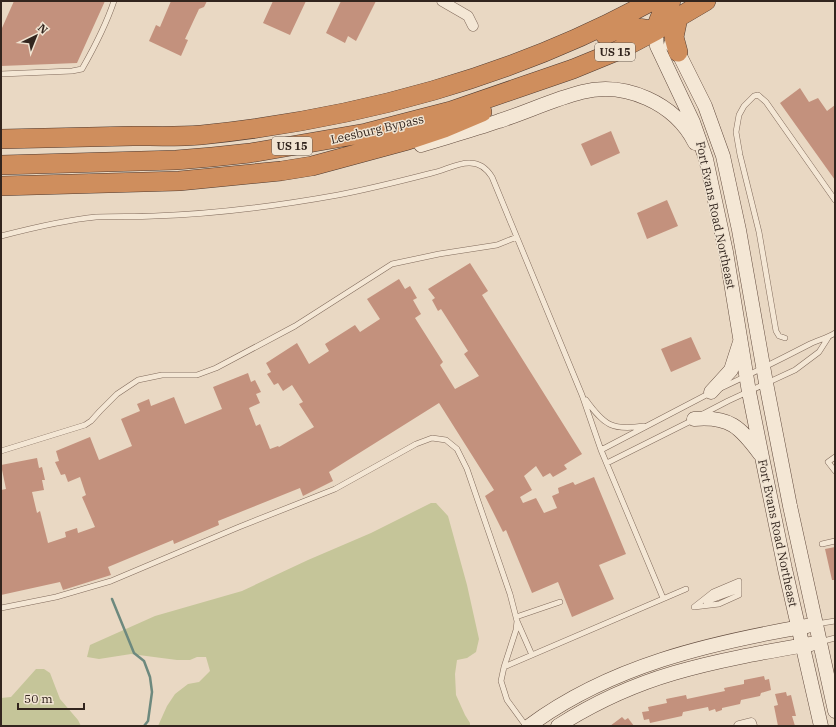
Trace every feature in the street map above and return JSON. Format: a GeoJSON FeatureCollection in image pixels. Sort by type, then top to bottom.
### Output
{"type":"FeatureCollection","features":[{"type":"Feature","properties":{"kind":"highway","name":"Leesburg Bypass"},"geometry":{"type":"LineString","coordinates":[[1,139],[199,135],[259,128],[362,109],[445,87],[532,58],[652,1]]}},
{"type":"Feature","properties":{"kind":"highway","name":"Leesburg Bypass"},"geometry":{"type":"LineString","coordinates":[[1,165],[176,160],[250,153],[366,133],[451,111],[573,69],[617,51],[655,31],[674,10],[706,1]]}},
{"type":"Feature","properties":{"kind":"highway"},"geometry":{"type":"LineString","coordinates":[[674,10],[674,37],[678,52]]}},
{"type":"Feature","properties":{"kind":"highway"},"geometry":{"type":"LineString","coordinates":[[199,135],[274,133],[302,130],[394,111],[476,87],[576,48],[613,31],[632,27],[655,31]]}},
{"type":"Feature","properties":{"kind":"highway"},"geometry":{"type":"LineString","coordinates":[[1,187],[179,181],[254,174],[312,166],[408,140],[444,128],[480,113],[573,69]]}},
{"type":"Feature","properties":{"kind":"main road","name":"Fort Evans Road Northeast"},"geometry":{"type":"LineString","coordinates":[[655,31],[668,41],[678,52],[705,106],[716,132],[723,156],[739,230],[763,368],[790,506],[835,712]]}},
{"type":"Feature","properties":{"kind":"main road","name":"Fort Evans Road Northeast"},"geometry":{"type":"LineString","coordinates":[[655,31],[657,46],[701,142],[712,188],[726,252],[749,392],[762,457],[785,569],[821,726]]}},
{"type":"Feature","properties":{"kind":"main road"},"geometry":{"type":"LineString","coordinates":[[312,166],[364,158],[413,148],[499,121],[583,92],[614,90],[631,93],[659,104],[670,112],[690,133],[697,147],[712,188]]}},
{"type":"Feature","properties":{"kind":"main road"},"geometry":{"type":"LineString","coordinates":[[711,392],[731,370],[741,338]]}},
{"type":"Feature","properties":{"kind":"main road"},"geometry":{"type":"LineString","coordinates":[[694,419],[709,418],[730,423],[738,428],[762,457]]}},
{"type":"Feature","properties":{"kind":"main road"},"geometry":{"type":"LineString","coordinates":[[527,726],[582,692],[656,661],[683,653],[815,625]]}},
{"type":"Feature","properties":{"kind":"main road"},"geometry":{"type":"LineString","coordinates":[[558,726],[610,697],[638,685],[673,673],[792,646],[819,643]]}},
{"type":"Feature","properties":{"kind":"street"},"geometry":{"type":"LineString","coordinates":[[442,1],[468,16],[474,26]]}},
{"type":"Feature","properties":{"kind":"street"},"geometry":{"type":"LineString","coordinates":[[739,726],[751,723],[752,726]]}},
{"type":"Feature","properties":{"kind":"lane"},"geometry":{"type":"LineString","coordinates":[[1,74],[72,71],[82,69],[91,54],[114,1]]}},
{"type":"Feature","properties":{"kind":"lane"},"geometry":{"type":"LineString","coordinates":[[785,338],[779,336],[776,331],[759,232],[740,156],[736,132],[739,115],[744,106],[754,96],[758,95],[766,102],[835,200]]}},
{"type":"Feature","properties":{"kind":"lane"},"geometry":{"type":"LineString","coordinates":[[1,236],[48,224],[97,217],[154,216],[261,208],[338,195],[434,173],[468,162],[475,163],[483,167],[492,177],[582,395],[601,450],[663,598]]}},
{"type":"Feature","properties":{"kind":"lane"},"geometry":{"type":"LineString","coordinates":[[1,451],[85,425],[92,421],[117,394],[138,380],[162,375],[197,375],[216,368],[301,323],[346,292],[392,264],[439,254],[497,245],[517,237]]}},
{"type":"Feature","properties":{"kind":"lane"},"geometry":{"type":"LineString","coordinates":[[601,450],[711,392],[804,349],[810,344],[828,338],[835,333]]}},
{"type":"Feature","properties":{"kind":"lane"},"geometry":{"type":"LineString","coordinates":[[607,463],[728,401],[795,370],[819,352],[828,338]]}},
{"type":"Feature","properties":{"kind":"lane"},"geometry":{"type":"LineString","coordinates":[[582,395],[596,414],[605,422],[614,427],[623,428],[649,425]]}},
{"type":"Feature","properties":{"kind":"lane"},"geometry":{"type":"LineString","coordinates":[[1,608],[56,597],[111,581],[239,526],[335,489],[416,444],[432,438],[446,440],[457,449],[467,469],[510,594],[516,619],[532,655]]}},
{"type":"Feature","properties":{"kind":"lane"},"geometry":{"type":"LineString","coordinates":[[835,457],[828,462],[835,471]]}},
{"type":"Feature","properties":{"kind":"lane"},"geometry":{"type":"LineString","coordinates":[[822,544],[835,541]]}},
{"type":"Feature","properties":{"kind":"lane"},"geometry":{"type":"LineString","coordinates":[[739,585],[739,595],[719,604],[694,607],[716,595],[739,585]]}},
{"type":"Feature","properties":{"kind":"lane"},"geometry":{"type":"LineString","coordinates":[[504,667],[686,589]]}},
{"type":"Feature","properties":{"kind":"lane"},"geometry":{"type":"LineString","coordinates":[[516,619],[560,602]]}},
{"type":"Feature","properties":{"kind":"lane"},"geometry":{"type":"LineString","coordinates":[[516,619],[516,630],[504,667],[501,682],[507,700],[527,726]]}},
{"type":"Feature","properties":{"kind":"lane"},"geometry":{"type":"LineString","coordinates":[[815,625],[835,621]]}},
{"type":"Feature","properties":{"kind":"lane"},"geometry":{"type":"LineString","coordinates":[[819,643],[835,638]]}},
{"type":"Feature","properties":{"kind":"green space"},"geometry":{"type":"Polygon","coordinates":[[[431,503],[436,503],[448,516],[467,585],[479,639],[476,652],[467,658],[457,660],[455,674],[456,695],[470,723],[470,726],[158,726],[167,706],[175,694],[188,684],[199,682],[210,671],[206,657],[197,657],[190,660],[177,660],[131,654],[99,659],[87,657],[90,645],[155,616],[242,591],[308,560],[371,533],[431,503]]]}},
{"type":"Feature","properties":{"kind":"green space"},"geometry":{"type":"Polygon","coordinates":[[[36,669],[44,669],[50,673],[60,699],[78,720],[81,726],[1,726],[1,698],[11,697],[36,669]]]}},
{"type":"Feature","properties":{"kind":"building"},"geometry":{"type":"Polygon","coordinates":[[[14,1],[105,1],[77,63],[1,66],[2,28],[14,1]]]}},
{"type":"Feature","properties":{"kind":"building"},"geometry":{"type":"Polygon","coordinates":[[[171,1],[207,1],[204,7],[199,9],[185,39],[188,40],[181,56],[149,41],[156,25],[160,27],[171,1]]]}},
{"type":"Feature","properties":{"kind":"building"},"geometry":{"type":"Polygon","coordinates":[[[273,1],[306,1],[290,35],[263,23],[273,1]]]}},
{"type":"Feature","properties":{"kind":"building"},"geometry":{"type":"Polygon","coordinates":[[[341,1],[376,1],[356,41],[348,36],[345,43],[326,33],[341,1]]]}},
{"type":"Feature","properties":{"kind":"building"},"geometry":{"type":"Polygon","coordinates":[[[800,88],[809,102],[818,98],[827,111],[835,105],[835,180],[780,103],[800,88]]]}},
{"type":"Feature","properties":{"kind":"building"},"geometry":{"type":"Polygon","coordinates":[[[611,131],[620,153],[591,166],[581,144],[611,131]]]}},
{"type":"Feature","properties":{"kind":"building"},"geometry":{"type":"Polygon","coordinates":[[[667,200],[678,226],[647,239],[637,213],[667,200]]]}},
{"type":"Feature","properties":{"kind":"building"},"geometry":{"type":"Polygon","coordinates":[[[470,263],[488,291],[482,295],[582,454],[564,465],[567,469],[553,477],[550,473],[543,477],[536,466],[524,476],[532,490],[520,497],[523,503],[536,498],[544,513],[557,508],[552,496],[559,493],[558,488],[573,482],[575,485],[594,477],[626,554],[599,565],[614,599],[572,617],[558,582],[532,593],[506,530],[503,532],[485,496],[494,490],[439,403],[329,472],[333,481],[303,496],[300,488],[218,521],[219,525],[174,544],[173,540],[108,567],[111,575],[63,590],[60,582],[1,595],[1,490],[6,489],[1,465],[37,458],[39,468],[42,467],[45,480],[42,480],[44,490],[32,492],[37,513],[40,511],[48,543],[66,537],[65,532],[77,528],[78,533],[95,527],[82,497],[86,495],[80,477],[68,482],[65,474],[61,475],[55,462],[59,461],[56,451],[90,437],[99,460],[132,446],[121,419],[140,411],[137,404],[149,399],[151,406],[174,397],[185,424],[222,409],[213,387],[248,373],[251,382],[255,380],[261,392],[256,394],[260,403],[249,408],[256,426],[260,424],[270,449],[279,447],[314,427],[299,404],[303,402],[292,385],[283,391],[278,383],[274,385],[267,374],[271,372],[266,363],[297,343],[309,364],[329,351],[325,344],[355,325],[360,332],[380,319],[367,299],[399,279],[405,289],[410,286],[417,298],[413,300],[421,314],[415,318],[443,362],[440,365],[455,389],[479,376],[464,354],[468,351],[441,309],[438,311],[432,300],[435,298],[428,289],[470,263]]]}},
{"type":"Feature","properties":{"kind":"building"},"geometry":{"type":"Polygon","coordinates":[[[691,337],[701,359],[671,372],[661,349],[691,337]]]}},
{"type":"Feature","properties":{"kind":"building"},"geometry":{"type":"Polygon","coordinates":[[[835,547],[835,580],[832,580],[825,549],[835,547]]]}},
{"type":"Feature","properties":{"kind":"building"},"geometry":{"type":"Polygon","coordinates":[[[764,676],[765,680],[769,679],[771,690],[761,693],[760,696],[741,700],[740,704],[722,708],[722,710],[716,712],[715,709],[709,711],[708,707],[683,712],[682,716],[650,723],[649,719],[644,720],[642,712],[649,711],[648,707],[667,703],[666,699],[686,695],[687,699],[725,691],[724,688],[744,684],[744,680],[764,676]]]}},
{"type":"Feature","properties":{"kind":"building"},"geometry":{"type":"Polygon","coordinates":[[[786,692],[787,696],[791,695],[796,716],[792,716],[795,726],[778,726],[774,706],[778,705],[775,694],[786,692]]]}},
{"type":"Feature","properties":{"kind":"building"},"geometry":{"type":"Polygon","coordinates":[[[622,717],[625,720],[628,718],[634,726],[610,726],[622,717]]]}},
{"type":"Feature","properties":{"kind":"waterway"},"geometry":{"type":"LineString","coordinates":[[112,599],[134,653],[144,661],[150,677],[152,692],[148,721],[144,726]]}}]}
